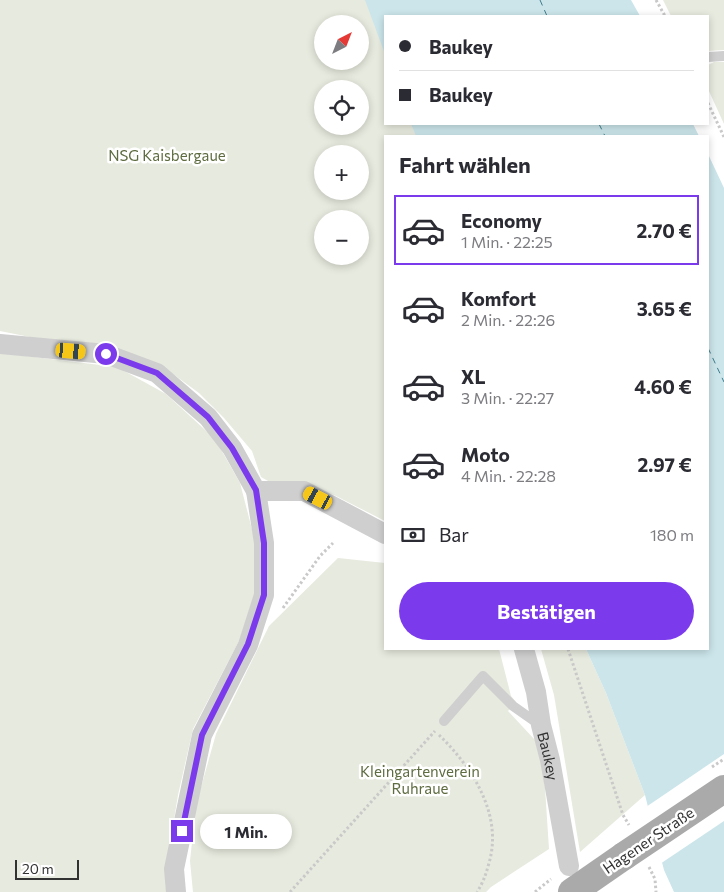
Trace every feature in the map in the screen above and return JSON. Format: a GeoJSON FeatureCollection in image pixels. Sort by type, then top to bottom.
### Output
{"type":"FeatureCollection","features":[{"type":"Feature","properties":{"kind":"main road","name":"Hagener Straße"},"geometry":{"type":"LineString","coordinates":[[572,892],[724,789]]}},
{"type":"Feature","properties":{"kind":"street"},"geometry":{"type":"LineString","coordinates":[[0,344],[106,354],[157,373],[208,417],[232,448],[256,490],[264,543],[264,595],[248,644],[202,735],[174,869],[176,892]]}},
{"type":"Feature","properties":{"kind":"street"},"geometry":{"type":"LineString","coordinates":[[256,490],[304,491],[384,533]]}},
{"type":"Feature","properties":{"kind":"street","name":"Baukey"},"geometry":{"type":"LineString","coordinates":[[524,650],[536,692],[541,725],[550,760],[568,866]]}},
{"type":"Feature","properties":{"kind":"lane"},"geometry":{"type":"LineString","coordinates":[[709,56],[724,56]]}},
{"type":"Feature","properties":{"kind":"lane"},"geometry":{"type":"LineString","coordinates":[[444,721],[483,676],[513,706],[541,725]]}},
{"type":"Feature","properties":{"kind":"path"},"geometry":{"type":"LineString","coordinates":[[656,0],[664,15]]}},
{"type":"Feature","properties":{"kind":"path"},"geometry":{"type":"LineString","coordinates":[[709,105],[724,136]]}},
{"type":"Feature","properties":{"kind":"path"},"geometry":{"type":"LineString","coordinates":[[279,613],[320,556],[333,543]]}},
{"type":"Feature","properties":{"kind":"path"},"geometry":{"type":"LineString","coordinates":[[568,650],[623,815]]}},
{"type":"Feature","properties":{"kind":"path"},"geometry":{"type":"LineString","coordinates":[[290,892],[435,732],[453,749],[471,773],[491,816],[493,835],[491,856],[485,878],[477,892]]}},
{"type":"Feature","properties":{"kind":"path"},"geometry":{"type":"LineString","coordinates":[[655,879],[656,892]]}},
{"type":"Feature","properties":{"kind":"green space","name":"NSG Kaisbergaue"},"geometry":{"type":"Polygon","coordinates":[[[0,0],[415,0],[384,15],[384,125],[426,125],[430,135],[384,135],[384,520],[336,496],[304,483],[268,481],[261,477],[252,451],[224,418],[199,393],[173,374],[0,331],[0,0]]]}},
{"type":"Feature","properties":{"kind":"green space"},"geometry":{"type":"Polygon","coordinates":[[[663,0],[724,0],[724,50],[709,51],[709,15],[670,15],[663,0]]]}},
{"type":"Feature","properties":{"kind":"green space"},"geometry":{"type":"Polygon","coordinates":[[[714,62],[724,62],[724,124],[709,91],[709,64],[714,62]]]}},
{"type":"Feature","properties":{"kind":"green space"},"geometry":{"type":"Polygon","coordinates":[[[0,353],[117,367],[166,394],[215,439],[240,483],[254,537],[256,589],[240,639],[193,729],[178,795],[166,868],[168,892],[0,892],[0,353]]]}},
{"type":"Feature","properties":{"kind":"green space","name":"Kleingartenverein Ruhraue"},"geometry":{"type":"Polygon","coordinates":[[[338,558],[384,563],[384,650],[499,650],[511,696],[516,702],[508,711],[535,740],[543,758],[549,849],[486,892],[193,892],[190,861],[196,805],[216,734],[269,626],[338,558]]]}},
{"type":"Feature","properties":{"kind":"green space"},"geometry":{"type":"Polygon","coordinates":[[[541,650],[586,650],[606,693],[645,795],[580,852],[554,695],[541,650]]]}},
{"type":"Feature","properties":{"kind":"water"},"geometry":{"type":"Polygon","coordinates":[[[365,0],[631,0],[639,15],[384,15],[384,51],[365,0]]]}},
{"type":"Feature","properties":{"kind":"water"},"geometry":{"type":"Polygon","coordinates":[[[411,125],[694,125],[698,135],[416,135],[411,125]]]}},
{"type":"Feature","properties":{"kind":"water"},"geometry":{"type":"Polygon","coordinates":[[[709,156],[724,188],[724,892],[674,892],[664,870],[645,795],[606,693],[586,650],[709,650],[709,156]]]}},
{"type":"Feature","properties":{"kind":"pier"},"geometry":{"type":"Polygon","coordinates":[[[724,754],[724,821],[660,864],[646,807],[724,754]]]}},
{"type":"Feature","properties":{"kind":"ferry route"},"geometry":{"type":"LineString","coordinates":[[540,0],[547,15]]}},
{"type":"Feature","properties":{"kind":"ferry route"},"geometry":{"type":"LineString","coordinates":[[600,125],[604,135]]}},
{"type":"Feature","properties":{"kind":"ferry route"},"geometry":{"type":"LineString","coordinates":[[709,350],[724,382]]}},
{"type":"Feature","properties":{"kind":"route"},"geometry":{"type":"LineString","coordinates":[[106,354],[157,373],[208,417],[232,448],[256,490],[264,543],[264,595],[248,644],[202,735],[182,831]]}}]}
